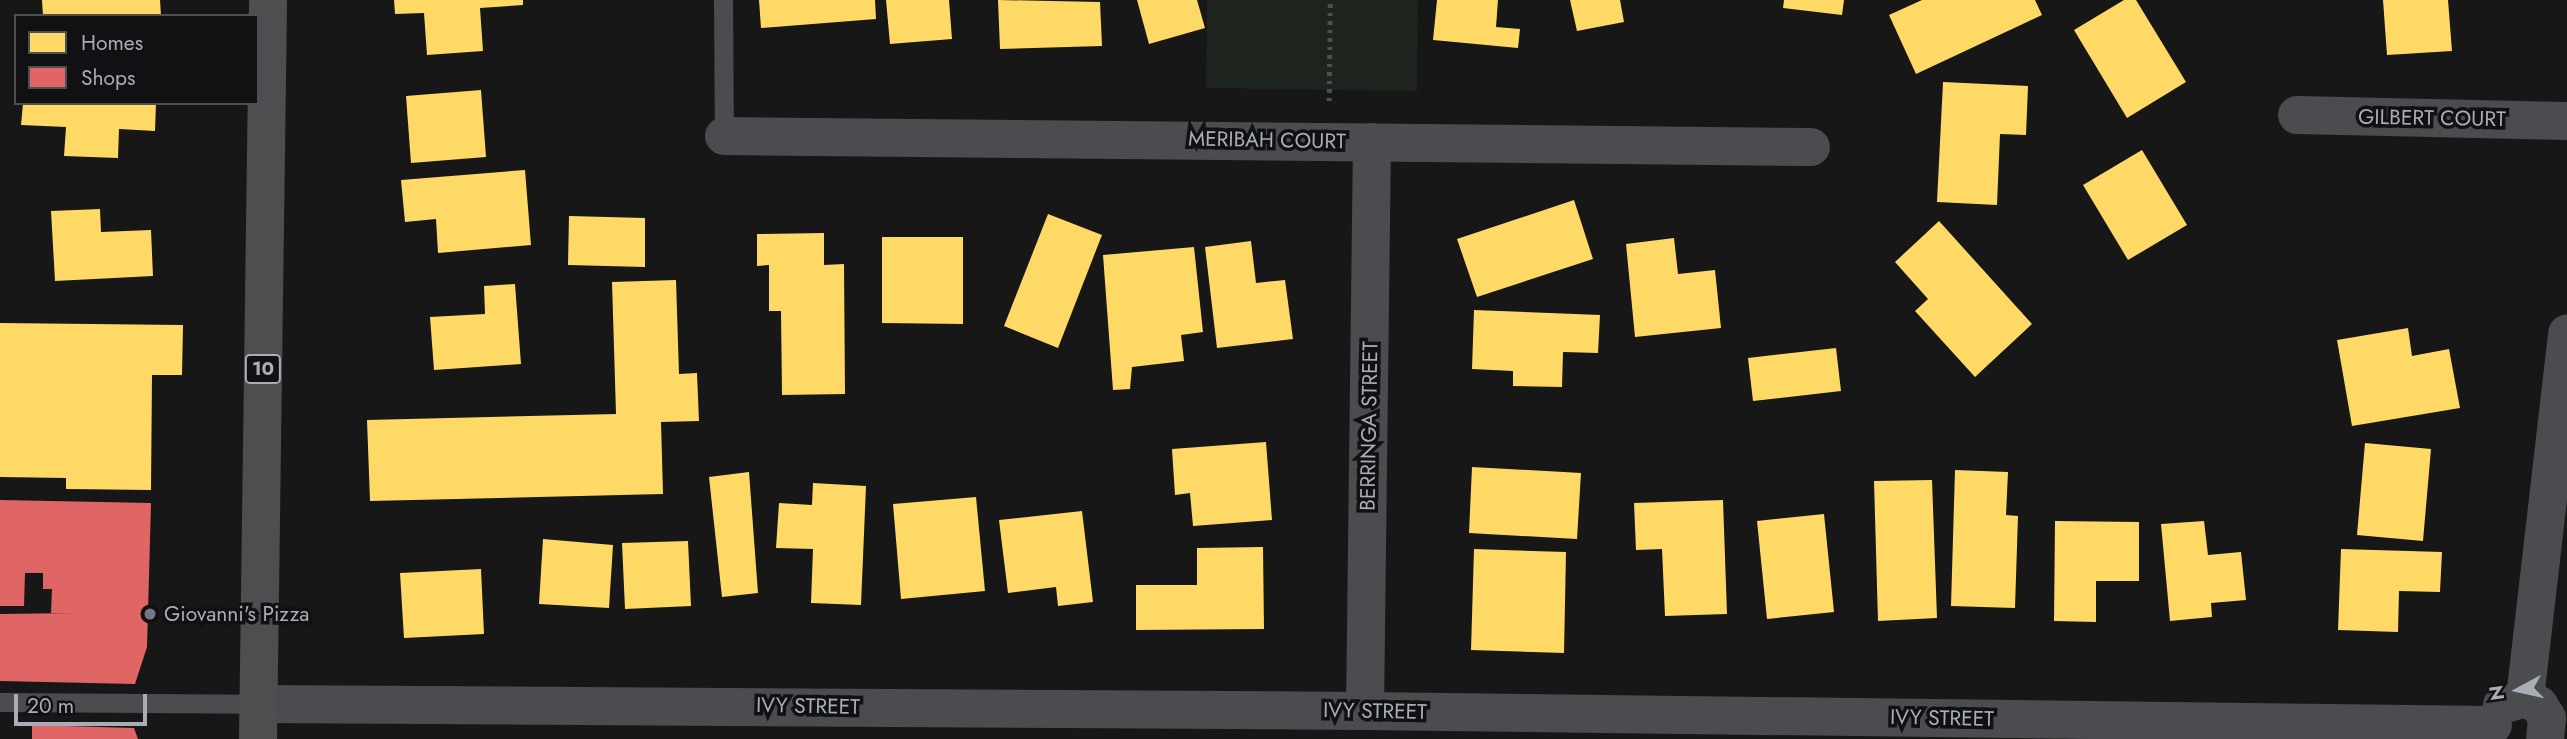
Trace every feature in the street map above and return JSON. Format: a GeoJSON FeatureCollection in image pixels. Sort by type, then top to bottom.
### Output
{"type":"FeatureCollection","features":[{"type":"Feature","properties":{"kind":"highway","name":"10"},"geometry":{"type":"LineString","coordinates":[[258,722],[268,0]]}},
{"type":"Feature","properties":{"kind":"street","name":"GILBERT COURT"},"geometry":{"type":"LineString","coordinates":[[2297,114],[2567,121]]}},
{"type":"Feature","properties":{"kind":"street","name":"MERIBAH COURT"},"geometry":{"type":"LineString","coordinates":[[724,136],[1811,147]]}},
{"type":"Feature","properties":{"kind":"street","name":"BERRINGA STREET"},"geometry":{"type":"LineString","coordinates":[[1365,710],[1371,142]]}},
{"type":"Feature","properties":{"kind":"street"},"geometry":{"type":"LineString","coordinates":[[2494,732],[2499,708],[2546,722],[2567,333]]}},
{"type":"Feature","properties":{"kind":"street","name":"IVY STREET"},"geometry":{"type":"LineString","coordinates":[[258,722],[1365,710],[2494,732]]}},
{"type":"Feature","properties":{"kind":"lane"},"geometry":{"type":"LineString","coordinates":[[723,0],[724,136]]}},
{"type":"Feature","properties":{"kind":"lane"},"geometry":{"type":"LineString","coordinates":[[0,702],[258,722]]}},
{"type":"Feature","properties":{"kind":"path"},"geometry":{"type":"LineString","coordinates":[[1329,141],[1330,0]]}},
{"type":"Feature","properties":{"kind":"shaded area"},"geometry":{"type":"Polygon","coordinates":[[[1207,0],[1418,0],[1417,91],[1206,88],[1207,0]]]}},
{"type":"Feature","properties":{"kind":"building: Homes"},"geometry":{"type":"Polygon","coordinates":[[[42,0],[160,0],[161,14],[43,14],[42,0]]]}},
{"type":"Feature","properties":{"kind":"building: Homes"},"geometry":{"type":"Polygon","coordinates":[[[394,0],[523,0],[523,5],[480,8],[483,51],[427,55],[424,13],[395,14],[394,0]]]}},
{"type":"Feature","properties":{"kind":"building: Homes"},"geometry":{"type":"Polygon","coordinates":[[[759,0],[875,0],[876,19],[761,28],[759,0]]]}},
{"type":"Feature","properties":{"kind":"building: Homes"},"geometry":{"type":"Polygon","coordinates":[[[886,0],[949,0],[952,39],[890,44],[886,0]]]}},
{"type":"Feature","properties":{"kind":"building: Homes"},"geometry":{"type":"Polygon","coordinates":[[[998,0],[1100,2],[1102,46],[1000,49],[998,0]]]}},
{"type":"Feature","properties":{"kind":"building: Homes"},"geometry":{"type":"Polygon","coordinates":[[[1137,0],[1197,0],[1205,28],[1149,44],[1137,0]]]}},
{"type":"Feature","properties":{"kind":"building: Homes"},"geometry":{"type":"Polygon","coordinates":[[[1437,0],[1498,0],[1496,27],[1520,29],[1518,48],[1433,40],[1437,0]]]}},
{"type":"Feature","properties":{"kind":"building: Homes"},"geometry":{"type":"Polygon","coordinates":[[[1570,0],[1620,0],[1624,22],[1577,31],[1570,0]]]}},
{"type":"Feature","properties":{"kind":"building: Homes"},"geometry":{"type":"Polygon","coordinates":[[[1784,0],[1844,0],[1842,15],[1783,8],[1784,0]]]}},
{"type":"Feature","properties":{"kind":"building: Homes"},"geometry":{"type":"Polygon","coordinates":[[[1922,0],[2035,0],[2042,15],[1916,74],[1889,15],[1922,0]]]}},
{"type":"Feature","properties":{"kind":"building: Homes"},"geometry":{"type":"Polygon","coordinates":[[[2124,0],[2136,0],[2186,82],[2127,118],[2074,30],[2124,0]]]}},
{"type":"Feature","properties":{"kind":"building: Homes"},"geometry":{"type":"Polygon","coordinates":[[[2383,0],[2448,0],[2452,51],[2387,55],[2383,0]]]}},
{"type":"Feature","properties":{"kind":"building: Homes"},"geometry":{"type":"Polygon","coordinates":[[[1943,82],[2028,86],[2026,135],[2000,134],[1997,205],[1937,202],[1943,82]]]}},
{"type":"Feature","properties":{"kind":"building: Homes"},"geometry":{"type":"Polygon","coordinates":[[[481,90],[486,157],[411,163],[406,96],[481,90]]]}},
{"type":"Feature","properties":{"kind":"building: Homes"},"geometry":{"type":"Polygon","coordinates":[[[23,105],[156,105],[155,131],[119,129],[118,158],[64,156],[66,127],[21,125],[23,105]]]}},
{"type":"Feature","properties":{"kind":"building: Homes"},"geometry":{"type":"Polygon","coordinates":[[[2142,150],[2187,225],[2128,260],[2083,185],[2142,150]]]}},
{"type":"Feature","properties":{"kind":"building: Homes"},"geometry":{"type":"Polygon","coordinates":[[[525,170],[531,245],[438,253],[436,219],[405,222],[401,180],[525,170]]]}},
{"type":"Feature","properties":{"kind":"building: Homes"},"geometry":{"type":"Polygon","coordinates":[[[1574,200],[1593,259],[1477,297],[1457,239],[1574,200]]]}},
{"type":"Feature","properties":{"kind":"building: Homes"},"geometry":{"type":"Polygon","coordinates":[[[100,209],[101,232],[151,230],[153,276],[55,281],[51,211],[100,209]]]}},
{"type":"Feature","properties":{"kind":"building: Homes"},"geometry":{"type":"Polygon","coordinates":[[[1048,214],[1102,235],[1058,348],[1004,326],[1048,214]]]}},
{"type":"Feature","properties":{"kind":"building: Homes"},"geometry":{"type":"Polygon","coordinates":[[[569,216],[645,218],[645,267],[568,265],[569,216]]]}},
{"type":"Feature","properties":{"kind":"building: Homes"},"geometry":{"type":"Polygon","coordinates":[[[1939,221],[2032,324],[1975,377],[1915,311],[1928,299],[1895,262],[1939,221]]]}},
{"type":"Feature","properties":{"kind":"building: Homes"},"geometry":{"type":"Polygon","coordinates":[[[824,233],[824,265],[844,264],[845,394],[782,395],[781,311],[769,311],[769,265],[757,266],[757,234],[824,233]]]}},
{"type":"Feature","properties":{"kind":"building: Homes"},"geometry":{"type":"Polygon","coordinates":[[[882,237],[963,237],[963,324],[882,323],[882,237]]]}},
{"type":"Feature","properties":{"kind":"building: Homes"},"geometry":{"type":"Polygon","coordinates":[[[1674,238],[1678,274],[1715,270],[1721,328],[1635,337],[1626,244],[1674,238]]]}},
{"type":"Feature","properties":{"kind":"building: Homes"},"geometry":{"type":"Polygon","coordinates":[[[1251,241],[1256,283],[1285,280],[1293,339],[1217,348],[1205,247],[1251,241]]]}},
{"type":"Feature","properties":{"kind":"building: Homes"},"geometry":{"type":"Polygon","coordinates":[[[1194,247],[1203,332],[1181,335],[1184,361],[1132,367],[1130,389],[1113,390],[1103,255],[1194,247]]]}},
{"type":"Feature","properties":{"kind":"building: Homes"},"geometry":{"type":"Polygon","coordinates":[[[676,280],[679,374],[697,373],[699,421],[661,422],[663,494],[370,501],[367,420],[616,414],[612,282],[676,280]]]}},
{"type":"Feature","properties":{"kind":"building: Homes"},"geometry":{"type":"Polygon","coordinates":[[[515,284],[521,364],[434,370],[430,317],[485,314],[484,286],[515,284]]]}},
{"type":"Feature","properties":{"kind":"building: Homes"},"geometry":{"type":"Polygon","coordinates":[[[1474,310],[1600,315],[1598,353],[1563,352],[1562,387],[1513,386],[1513,371],[1472,369],[1474,310]]]}},
{"type":"Feature","properties":{"kind":"building: Homes"},"geometry":{"type":"Polygon","coordinates":[[[0,323],[183,325],[182,375],[152,375],[151,490],[66,489],[66,478],[0,477],[0,323]]]}},
{"type":"Feature","properties":{"kind":"building: Homes"},"geometry":{"type":"Polygon","coordinates":[[[2408,328],[2412,356],[2449,349],[2460,408],[2352,426],[2337,340],[2408,328]]]}},
{"type":"Feature","properties":{"kind":"building: Homes"},"geometry":{"type":"Polygon","coordinates":[[[1836,348],[1841,391],[1753,401],[1748,358],[1836,348]]]}},
{"type":"Feature","properties":{"kind":"building: Homes"},"geometry":{"type":"Polygon","coordinates":[[[1266,442],[1272,520],[1193,526],[1190,493],[1175,495],[1172,449],[1266,442]]]}},
{"type":"Feature","properties":{"kind":"building: Homes"},"geometry":{"type":"Polygon","coordinates":[[[2365,443],[2431,449],[2423,541],[2357,535],[2365,443]]]}},
{"type":"Feature","properties":{"kind":"building: Homes"},"geometry":{"type":"Polygon","coordinates":[[[1472,467],[1581,473],[1577,539],[1469,533],[1472,467]]]}},
{"type":"Feature","properties":{"kind":"building: Homes"},"geometry":{"type":"Polygon","coordinates":[[[1955,470],[2008,472],[2006,515],[2018,516],[2015,608],[1951,606],[1955,470]]]}},
{"type":"Feature","properties":{"kind":"building: Homes"},"geometry":{"type":"Polygon","coordinates":[[[749,472],[758,593],[722,597],[709,477],[749,472]]]}},
{"type":"Feature","properties":{"kind":"building: Homes"},"geometry":{"type":"Polygon","coordinates":[[[1932,480],[1937,618],[1878,621],[1874,481],[1932,480]]]}},
{"type":"Feature","properties":{"kind":"building: Homes"},"geometry":{"type":"Polygon","coordinates":[[[813,483],[866,486],[861,605],[811,603],[813,549],[776,548],[779,503],[812,505],[813,483]]]}},
{"type":"Feature","properties":{"kind":"building: Homes"},"geometry":{"type":"Polygon","coordinates":[[[976,497],[985,591],[901,599],[893,504],[976,497]]]}},
{"type":"Feature","properties":{"kind":"building: Homes"},"geometry":{"type":"Polygon","coordinates":[[[1723,500],[1727,614],[1665,616],[1662,549],[1636,550],[1634,503],[1723,500]]]}},
{"type":"Feature","properties":{"kind":"building: Homes"},"geometry":{"type":"Polygon","coordinates":[[[1082,511],[1093,602],[1058,606],[1056,587],[1008,593],[999,520],[1082,511]]]}},
{"type":"Feature","properties":{"kind":"building: Homes"},"geometry":{"type":"Polygon","coordinates":[[[1824,514],[1834,612],[1767,619],[1757,521],[1824,514]]]}},
{"type":"Feature","properties":{"kind":"building: Homes"},"geometry":{"type":"Polygon","coordinates":[[[2055,521],[2139,522],[2139,581],[2096,581],[2096,622],[2054,621],[2055,521]]]}},
{"type":"Feature","properties":{"kind":"building: Homes"},"geometry":{"type":"Polygon","coordinates":[[[2204,521],[2208,555],[2241,552],[2246,600],[2211,603],[2212,617],[2170,621],[2161,524],[2204,521]]]}},
{"type":"Feature","properties":{"kind":"building: Homes"},"geometry":{"type":"Polygon","coordinates":[[[543,539],[613,545],[609,608],[539,604],[543,539]]]}},
{"type":"Feature","properties":{"kind":"building: Homes"},"geometry":{"type":"Polygon","coordinates":[[[688,541],[691,606],[625,609],[622,543],[688,541]]]}},
{"type":"Feature","properties":{"kind":"building: Homes"},"geometry":{"type":"Polygon","coordinates":[[[1263,547],[1264,629],[1136,630],[1136,585],[1197,585],[1197,548],[1263,547]]]}},
{"type":"Feature","properties":{"kind":"building: Homes"},"geometry":{"type":"Polygon","coordinates":[[[1474,549],[1566,552],[1564,653],[1471,650],[1474,549]]]}},
{"type":"Feature","properties":{"kind":"building: Homes"},"geometry":{"type":"Polygon","coordinates":[[[2341,549],[2442,552],[2440,592],[2399,591],[2398,632],[2338,630],[2341,549]]]}},
{"type":"Feature","properties":{"kind":"building: Homes"},"geometry":{"type":"Polygon","coordinates":[[[481,569],[484,634],[404,638],[400,573],[481,569]]]}},
{"type":"Feature","properties":{"kind":"building: Shops"},"geometry":{"type":"Polygon","coordinates":[[[0,500],[151,503],[147,647],[135,684],[0,681],[0,614],[75,613],[51,613],[52,589],[43,589],[43,573],[25,573],[24,606],[0,606],[0,500]]]}},
{"type":"Feature","properties":{"kind":"building: Shops"},"geometry":{"type":"Polygon","coordinates":[[[32,725],[134,728],[138,739],[32,739],[32,725]]]}},
{"type":"Feature","properties":{"kind":"place","name":"Giovanni's Pizza"},"geometry":{"type":"Point","coordinates":[150,614]}}]}
